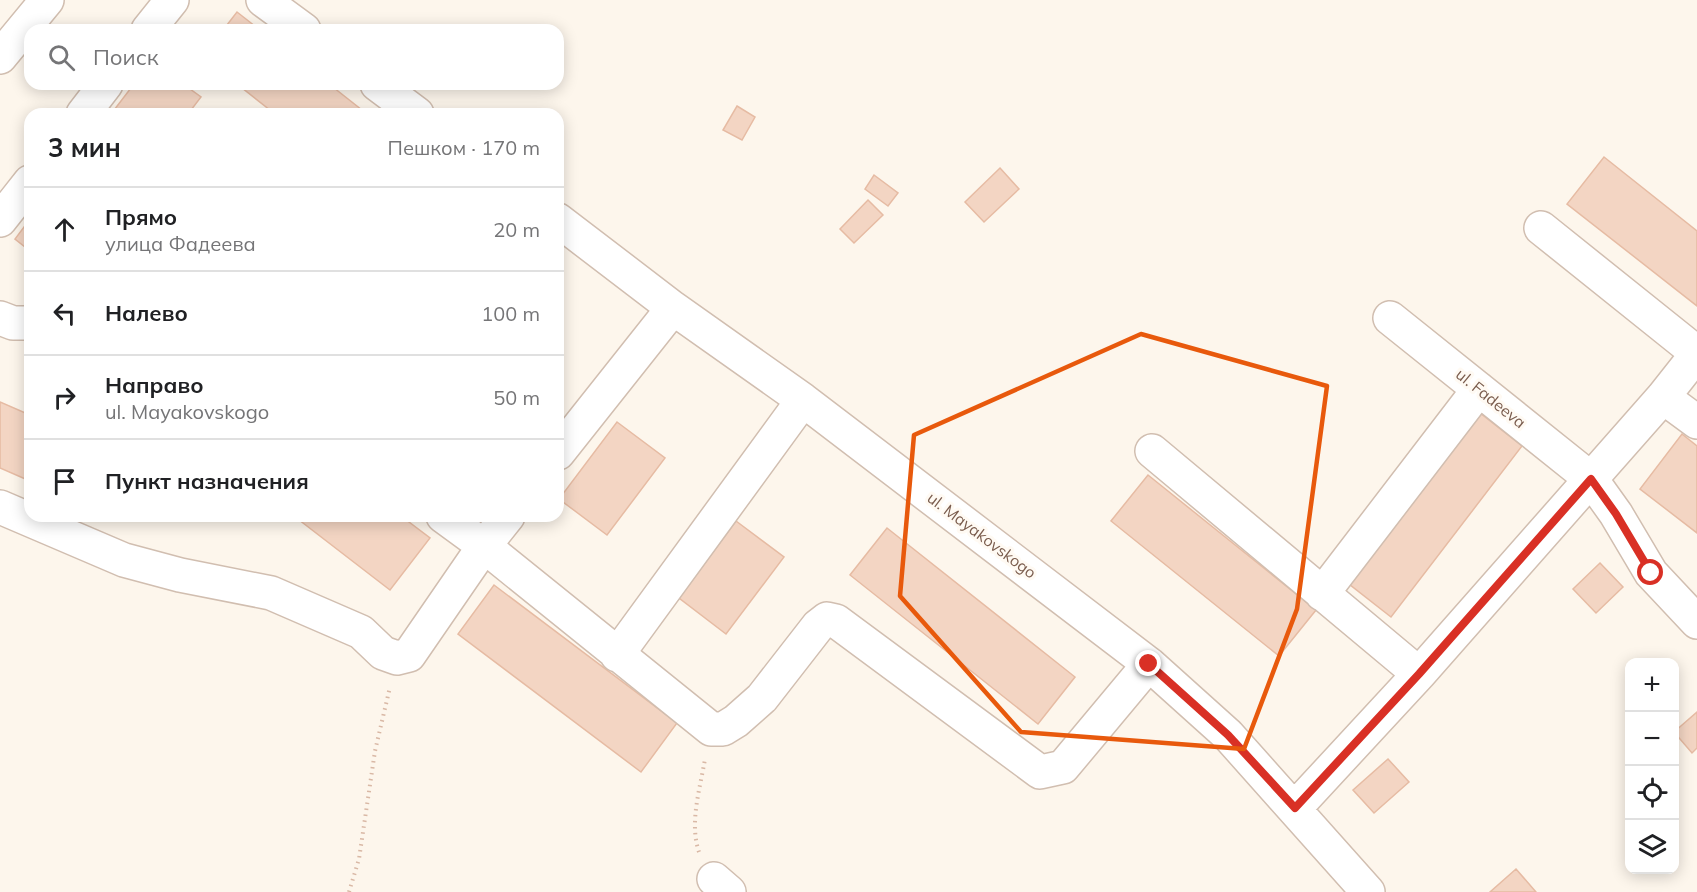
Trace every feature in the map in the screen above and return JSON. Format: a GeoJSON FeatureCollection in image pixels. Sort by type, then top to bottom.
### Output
{"type":"FeatureCollection","features":[{"type":"Feature","properties":{"kind":"street"},"geometry":{"type":"LineString","coordinates":[[27,24],[47,0]]}},
{"type":"Feature","properties":{"kind":"street"},"geometry":{"type":"LineString","coordinates":[[153,24],[172,0]]}},
{"type":"Feature","properties":{"kind":"street"},"geometry":{"type":"LineString","coordinates":[[263,0],[296,24]]}},
{"type":"Feature","properties":{"kind":"street"},"geometry":{"type":"LineString","coordinates":[[0,57],[24,28]]}},
{"type":"Feature","properties":{"kind":"street"},"geometry":{"type":"LineString","coordinates":[[88,108],[101,90]]}},
{"type":"Feature","properties":{"kind":"street"},"geometry":{"type":"LineString","coordinates":[[385,90],[409,108]]}},
{"type":"Feature","properties":{"kind":"street"},"geometry":{"type":"LineString","coordinates":[[0,220],[24,190]]}},
{"type":"Feature","properties":{"kind":"street","name":"ul. Mayakovskogo"},"geometry":{"type":"LineString","coordinates":[[564,225],[674,308],[803,400],[1149,664],[1228,735],[1368,892]]}},
{"type":"Feature","properties":{"kind":"street"},"geometry":{"type":"LineString","coordinates":[[1295,808],[1419,674],[1664,397],[1697,354],[1541,228]]}},
{"type":"Feature","properties":{"kind":"street"},"geometry":{"type":"LineString","coordinates":[[564,446],[674,308]]}},
{"type":"Feature","properties":{"kind":"street"},"geometry":{"type":"LineString","coordinates":[[0,318],[14,323],[24,323]]}},
{"type":"Feature","properties":{"kind":"street","name":"ul. Fadeeva"},"geometry":{"type":"LineString","coordinates":[[1390,318],[1591,479],[1616,514],[1651,573],[1697,622]]}},
{"type":"Feature","properties":{"kind":"street"},"geometry":{"type":"LineString","coordinates":[[1322,594],[1479,389]]}},
{"type":"Feature","properties":{"kind":"street"},"geometry":{"type":"LineString","coordinates":[[1664,397],[1697,422]]}},
{"type":"Feature","properties":{"kind":"street"},"geometry":{"type":"LineString","coordinates":[[617,655],[803,400]]}},
{"type":"Feature","properties":{"kind":"street"},"geometry":{"type":"LineString","coordinates":[[1152,451],[1419,674]]}},
{"type":"Feature","properties":{"kind":"street"},"geometry":{"type":"LineString","coordinates":[[0,507],[24,517]]}},
{"type":"Feature","properties":{"kind":"street"},"geometry":{"type":"LineString","coordinates":[[35,522],[124,560],[271,593],[361,632],[383,653],[397,658],[408,655],[503,522]]}},
{"type":"Feature","properties":{"kind":"street"},"geometry":{"type":"LineString","coordinates":[[451,522],[711,729],[723,729],[736,721],[762,698],[818,626],[827,619],[836,621],[1040,771],[1063,767],[1149,664]]}},
{"type":"Feature","properties":{"kind":"path"},"geometry":{"type":"LineString","coordinates":[[349,892],[359,859],[375,751],[397,658]]}},
{"type":"Feature","properties":{"kind":"path"},"geometry":{"type":"LineString","coordinates":[[711,729],[694,821],[694,840],[702,861],[721,885]]}},
{"type":"Feature","properties":{"kind":"highlighted area"},"geometry":{"type":"Polygon","coordinates":[[[1141,334],[1327,386],[1297,609],[1244,749],[1021,732],[900,596],[914,435],[1141,334]]]}},
{"type":"Feature","properties":{"kind":"building"},"geometry":{"type":"Polygon","coordinates":[[[237,12],[252,24],[228,24],[237,12]]]}},
{"type":"Feature","properties":{"kind":"building"},"geometry":{"type":"Polygon","coordinates":[[[129,90],[191,90],[201,97],[193,108],[116,108],[129,90]]]}},
{"type":"Feature","properties":{"kind":"building"},"geometry":{"type":"Polygon","coordinates":[[[245,90],[337,90],[359,108],[267,108],[245,90]]]}},
{"type":"Feature","properties":{"kind":"building"},"geometry":{"type":"Polygon","coordinates":[[[737,106],[755,117],[742,140],[723,130],[737,106]]]}},
{"type":"Feature","properties":{"kind":"building"},"geometry":{"type":"Polygon","coordinates":[[[1604,157],[1697,231],[1697,306],[1567,204],[1604,157]]]}},
{"type":"Feature","properties":{"kind":"building"},"geometry":{"type":"Polygon","coordinates":[[[1000,168],[1019,189],[984,222],[965,202],[1000,168]]]}},
{"type":"Feature","properties":{"kind":"building"},"geometry":{"type":"Polygon","coordinates":[[[874,175],[898,193],[888,206],[865,189],[874,175]]]}},
{"type":"Feature","properties":{"kind":"building"},"geometry":{"type":"Polygon","coordinates":[[[868,200],[883,215],[854,243],[840,229],[868,200]]]}},
{"type":"Feature","properties":{"kind":"building"},"geometry":{"type":"Polygon","coordinates":[[[24,227],[24,246],[15,239],[24,227]]]}},
{"type":"Feature","properties":{"kind":"building"},"geometry":{"type":"Polygon","coordinates":[[[0,402],[24,412],[24,478],[0,468],[0,402]]]}},
{"type":"Feature","properties":{"kind":"building"},"geometry":{"type":"Polygon","coordinates":[[[1480,413],[1522,446],[1391,617],[1349,584],[1480,413]]]}},
{"type":"Feature","properties":{"kind":"building"},"geometry":{"type":"Polygon","coordinates":[[[617,422],[665,458],[607,535],[564,503],[564,492],[617,422]]]}},
{"type":"Feature","properties":{"kind":"building"},"geometry":{"type":"Polygon","coordinates":[[[1682,434],[1697,446],[1697,533],[1640,489],[1682,434]]]}},
{"type":"Feature","properties":{"kind":"building"},"geometry":{"type":"Polygon","coordinates":[[[1148,475],[1316,610],[1279,656],[1111,521],[1148,475]]]}},
{"type":"Feature","properties":{"kind":"building"},"geometry":{"type":"Polygon","coordinates":[[[736,521],[784,557],[726,634],[679,598],[736,521]]]}},
{"type":"Feature","properties":{"kind":"building"},"geometry":{"type":"Polygon","coordinates":[[[302,522],[409,522],[430,538],[390,590],[302,522]]]}},
{"type":"Feature","properties":{"kind":"building"},"geometry":{"type":"Polygon","coordinates":[[[887,528],[1075,677],[1038,724],[850,575],[887,528]]]}},
{"type":"Feature","properties":{"kind":"building"},"geometry":{"type":"Polygon","coordinates":[[[1600,563],[1623,587],[1596,613],[1573,589],[1600,563]]]}},
{"type":"Feature","properties":{"kind":"building"},"geometry":{"type":"Polygon","coordinates":[[[494,585],[677,723],[641,772],[458,634],[494,585]]]}},
{"type":"Feature","properties":{"kind":"building"},"geometry":{"type":"Polygon","coordinates":[[[1697,712],[1697,748],[1692,753],[1679,738],[1679,728],[1697,712]]]}},
{"type":"Feature","properties":{"kind":"building"},"geometry":{"type":"Polygon","coordinates":[[[1388,759],[1409,782],[1374,813],[1353,790],[1388,759]]]}},
{"type":"Feature","properties":{"kind":"building"},"geometry":{"type":"Polygon","coordinates":[[[1516,869],[1536,892],[1490,892],[1516,869]]]}},
{"type":"Feature","properties":{"kind":"route"},"geometry":{"type":"LineString","coordinates":[[1149,664],[1228,735],[1295,808],[1419,674],[1591,479],[1616,514],[1651,573]]}}]}
